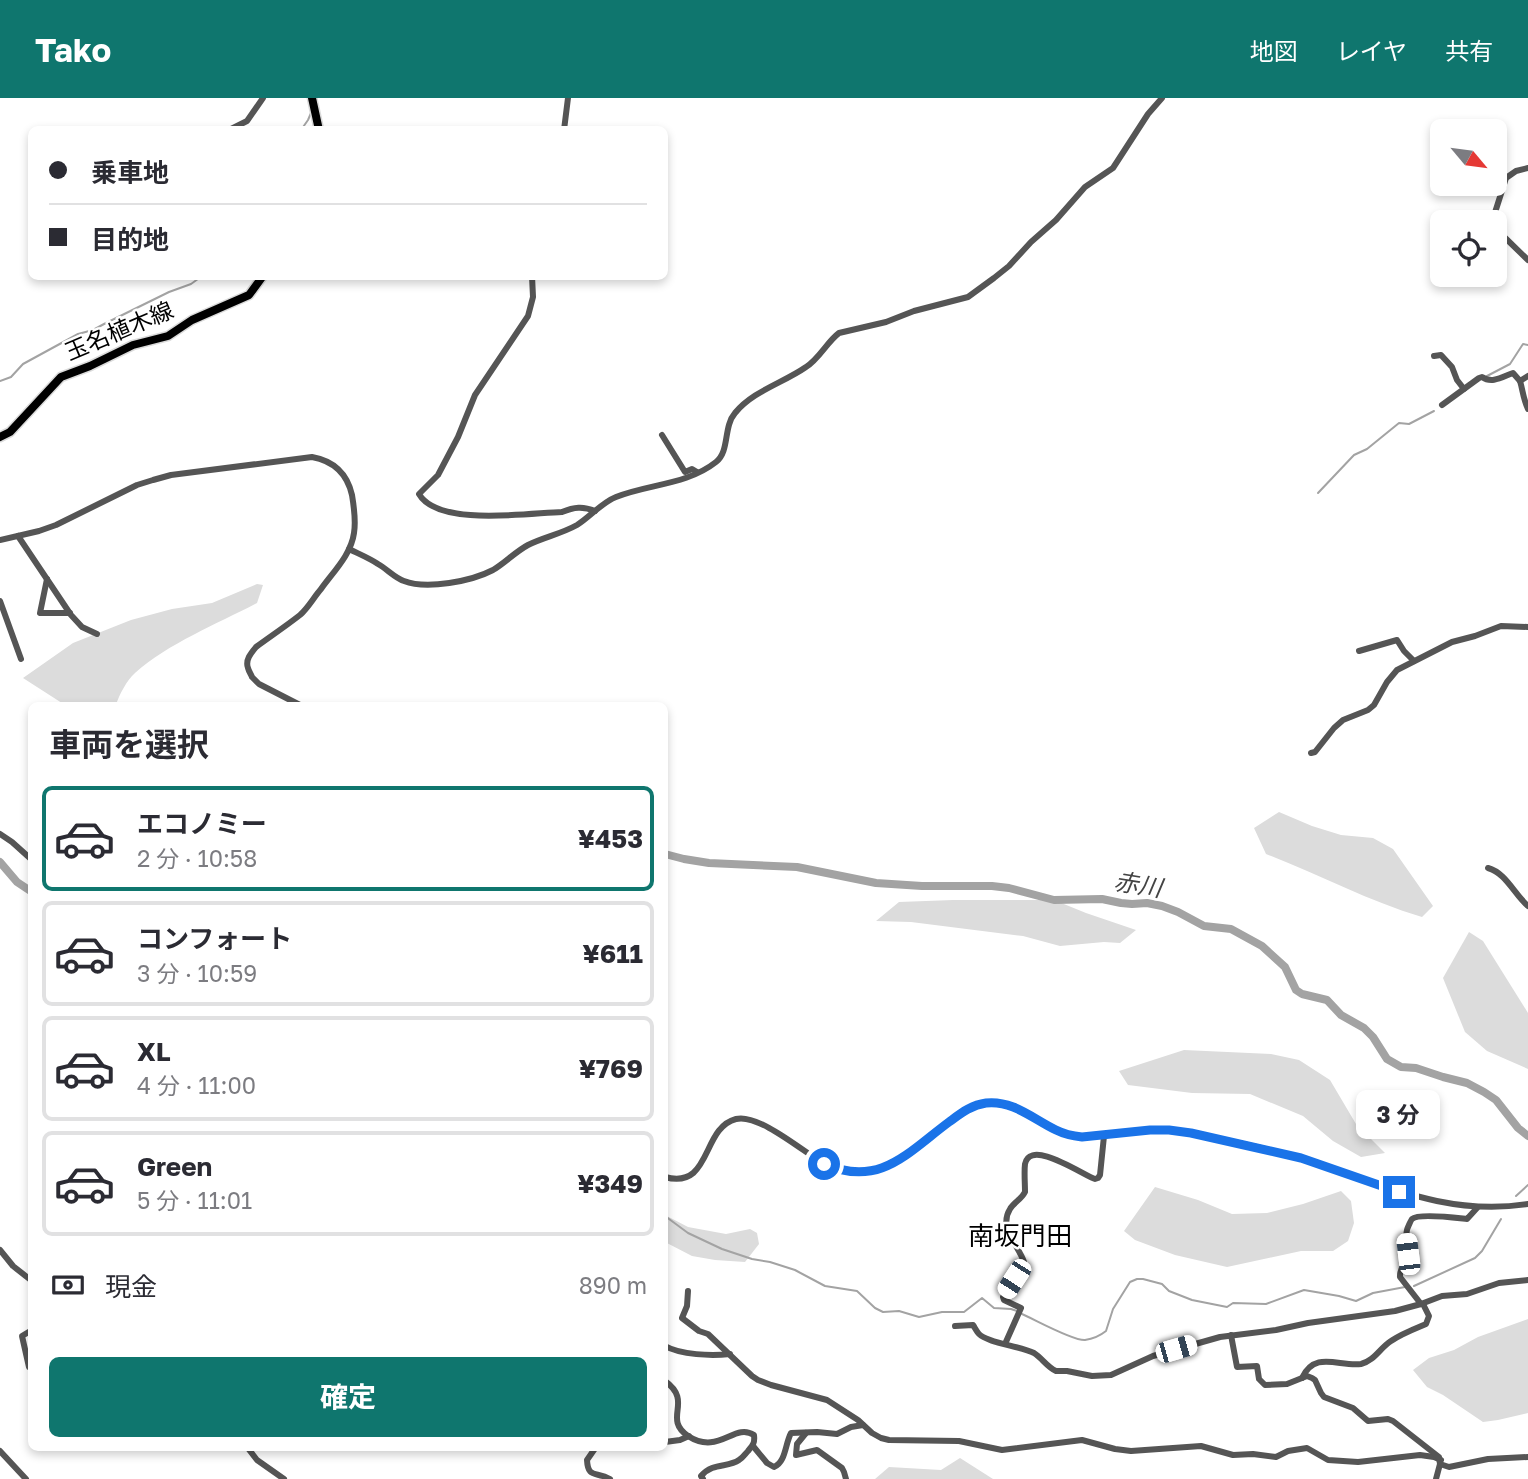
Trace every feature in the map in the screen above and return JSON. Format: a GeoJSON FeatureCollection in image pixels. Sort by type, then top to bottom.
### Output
{"type":"FeatureCollection","features":[{"type":"Feature","properties":{"kind":"main road"},"geometry":{"type":"LineString","coordinates":[[312,98],[318,126]]}},
{"type":"Feature","properties":{"kind":"main road","name":"玉名植木線"},"geometry":{"type":"LineString","coordinates":[[0,437],[9,432],[61,377],[133,345],[168,336],[192,320],[249,295],[260,280]]}},
{"type":"Feature","properties":{"kind":"street"},"geometry":{"type":"LineString","coordinates":[[237,126],[247,121],[263,98]]}},
{"type":"Feature","properties":{"kind":"street"},"geometry":{"type":"LineString","coordinates":[[564,126],[568,98]]}},
{"type":"Feature","properties":{"kind":"street"},"geometry":{"type":"LineString","coordinates":[[349,549],[377,563],[402,581],[423,585],[483,574],[527,546],[565,532],[616,497],[672,483],[715,463],[724,448],[726,430],[734,414],[756,395],[808,366],[839,333],[886,323],[914,311],[968,297],[995,278],[1056,220],[1085,187],[1113,168],[1148,114],[1162,98]]}},
{"type":"Feature","properties":{"kind":"street"},"geometry":{"type":"LineString","coordinates":[[1497,210],[1506,178],[1516,171],[1528,168]]}},
{"type":"Feature","properties":{"kind":"street"},"geometry":{"type":"LineString","coordinates":[[1507,238],[1528,260]]}},
{"type":"Feature","properties":{"kind":"street"},"geometry":{"type":"LineString","coordinates":[[532,280],[533,298],[528,316],[475,395],[458,437],[438,475],[419,494],[431,505],[467,515],[562,512],[585,507],[595,511]]}},
{"type":"Feature","properties":{"kind":"street"},"geometry":{"type":"LineString","coordinates":[[1434,356],[1441,355],[1452,367],[1464,389]]}},
{"type":"Feature","properties":{"kind":"street"},"geometry":{"type":"LineString","coordinates":[[1442,405],[1476,380],[1483,378],[1488,382],[1494,381],[1514,373],[1520,381],[1528,409]]}},
{"type":"Feature","properties":{"kind":"street"},"geometry":{"type":"LineString","coordinates":[[1520,381],[1528,376]]}},
{"type":"Feature","properties":{"kind":"street"},"geometry":{"type":"LineString","coordinates":[[662,435],[685,472],[692,469],[697,472]]}},
{"type":"Feature","properties":{"kind":"street"},"geometry":{"type":"LineString","coordinates":[[0,540],[56,526],[137,485],[170,475],[312,457],[325,459],[345,477],[349,486],[355,523],[349,549],[306,608],[256,647],[248,660],[247,668],[251,677],[294,702]]}},
{"type":"Feature","properties":{"kind":"street"},"geometry":{"type":"LineString","coordinates":[[18,536],[69,613],[82,627],[97,634]]}},
{"type":"Feature","properties":{"kind":"street"},"geometry":{"type":"LineString","coordinates":[[47,579],[40,613],[69,613]]}},
{"type":"Feature","properties":{"kind":"street"},"geometry":{"type":"LineString","coordinates":[[0,601],[22,659]]}},
{"type":"Feature","properties":{"kind":"street"},"geometry":{"type":"LineString","coordinates":[[1311,753],[1315,752],[1334,727],[1343,720],[1374,705],[1394,673],[1414,661],[1452,642],[1501,626],[1528,627]]}},
{"type":"Feature","properties":{"kind":"street"},"geometry":{"type":"LineString","coordinates":[[1359,651],[1397,640],[1414,661]]}},
{"type":"Feature","properties":{"kind":"street"},"geometry":{"type":"LineString","coordinates":[[0,834],[28,856]]}},
{"type":"Feature","properties":{"kind":"street"},"geometry":{"type":"LineString","coordinates":[[1488,868],[1499,873],[1528,906]]}},
{"type":"Feature","properties":{"kind":"street"},"geometry":{"type":"LineString","coordinates":[[668,1178],[686,1178],[693,1173],[704,1160],[715,1134],[735,1119],[758,1122],[824,1164],[841,1170],[860,1172],[879,1170],[897,1161],[965,1110],[980,1104],[997,1102],[1016,1108],[1071,1136],[1104,1136],[1150,1130],[1191,1133],[1292,1156],[1427,1200],[1477,1208],[1528,1204]]}},
{"type":"Feature","properties":{"kind":"street"},"geometry":{"type":"LineString","coordinates":[[1005,1343],[1021,1308],[1003,1297],[1024,1262],[1007,1228],[1010,1209],[1025,1192],[1025,1164],[1033,1155],[1052,1157],[1095,1179],[1100,1175],[1104,1136]]}},
{"type":"Feature","properties":{"kind":"street"},"geometry":{"type":"LineString","coordinates":[[1302,1378],[1316,1363],[1362,1363],[1370,1360],[1391,1341],[1426,1325],[1429,1315],[1399,1273],[1408,1254],[1406,1232],[1411,1220],[1414,1217],[1433,1216],[1467,1219],[1477,1208]]}},
{"type":"Feature","properties":{"kind":"street"},"geometry":{"type":"LineString","coordinates":[[0,1250],[13,1266],[28,1278]]}},
{"type":"Feature","properties":{"kind":"street"},"geometry":{"type":"LineString","coordinates":[[955,1326],[973,1325],[981,1336],[988,1340],[1035,1354],[1056,1371],[1101,1376],[1111,1375],[1153,1356],[1220,1337],[1395,1311],[1442,1296],[1466,1294],[1499,1283],[1528,1280]]}},
{"type":"Feature","properties":{"kind":"street"},"geometry":{"type":"LineString","coordinates":[[688,1291],[687,1306],[682,1318],[708,1335],[752,1376],[771,1385],[827,1400],[846,1411],[872,1433],[888,1440],[958,1441],[1002,1450],[1083,1440],[1132,1451],[1201,1446],[1233,1455],[1276,1457],[1288,1451],[1307,1448],[1328,1460],[1358,1462],[1420,1455],[1434,1457],[1449,1467],[1488,1459],[1528,1457]]}},
{"type":"Feature","properties":{"kind":"street"},"geometry":{"type":"LineString","coordinates":[[28,1332],[22,1336],[28,1363]]}},
{"type":"Feature","properties":{"kind":"street"},"geometry":{"type":"LineString","coordinates":[[1231,1335],[1237,1367],[1257,1366],[1261,1383],[1269,1386],[1287,1384],[1307,1376],[1315,1380],[1324,1397],[1353,1408],[1370,1422],[1388,1419],[1399,1424],[1435,1453],[1440,1462],[1436,1479]]}},
{"type":"Feature","properties":{"kind":"street"},"geometry":{"type":"LineString","coordinates":[[668,1347],[717,1356],[730,1354]]}},
{"type":"Feature","properties":{"kind":"street"},"geometry":{"type":"LineString","coordinates":[[668,1383],[679,1398],[676,1420],[678,1427],[689,1436],[706,1443],[719,1442],[742,1431],[755,1437],[752,1446],[739,1460],[704,1472],[701,1476],[703,1479]]}},
{"type":"Feature","properties":{"kind":"street"},"geometry":{"type":"LineString","coordinates":[[752,1446],[774,1467],[779,1465],[783,1458],[786,1441],[791,1433],[837,1434],[863,1425]]}},
{"type":"Feature","properties":{"kind":"street"},"geometry":{"type":"LineString","coordinates":[[806,1433],[797,1444],[796,1455],[817,1450],[842,1468],[846,1479]]}},
{"type":"Feature","properties":{"kind":"street"},"geometry":{"type":"LineString","coordinates":[[668,1442],[689,1436]]}},
{"type":"Feature","properties":{"kind":"street"},"geometry":{"type":"LineString","coordinates":[[0,1451],[26,1479]]}},
{"type":"Feature","properties":{"kind":"street"},"geometry":{"type":"LineString","coordinates":[[250,1451],[257,1460],[284,1479]]}},
{"type":"Feature","properties":{"kind":"street"},"geometry":{"type":"LineString","coordinates":[[593,1451],[587,1460],[587,1469],[610,1479]]}},
{"type":"Feature","properties":{"kind":"shaded area"},"geometry":{"type":"Polygon","coordinates":[[[257,584],[263,585],[257,603],[178,643],[148,662],[129,680],[117,702],[60,702],[23,678],[73,643],[131,620],[172,609],[212,603],[257,584]]]}},
{"type":"Feature","properties":{"kind":"shaded area"},"geometry":{"type":"Polygon","coordinates":[[[1279,812],[1341,835],[1373,838],[1393,849],[1433,906],[1422,917],[1266,854],[1254,828],[1279,812]]]}},
{"type":"Feature","properties":{"kind":"shaded area"},"geometry":{"type":"Polygon","coordinates":[[[1054,900],[1136,930],[1120,943],[1060,946],[1023,936],[911,922],[876,921],[899,902],[1054,900]]]}},
{"type":"Feature","properties":{"kind":"shaded area"},"geometry":{"type":"Polygon","coordinates":[[[1469,932],[1483,941],[1528,1013],[1528,1069],[1487,1051],[1465,1032],[1443,978],[1469,932]]]}},
{"type":"Feature","properties":{"kind":"shaded area"},"geometry":{"type":"Polygon","coordinates":[[[1184,1050],[1271,1054],[1299,1060],[1330,1080],[1356,1124],[1385,1153],[1361,1157],[1333,1141],[1303,1116],[1250,1094],[1192,1093],[1128,1085],[1119,1071],[1184,1050]]]}},
{"type":"Feature","properties":{"kind":"shaded area"},"geometry":{"type":"Polygon","coordinates":[[[1155,1187],[1232,1214],[1267,1213],[1341,1191],[1351,1201],[1354,1223],[1348,1241],[1333,1251],[1301,1251],[1227,1267],[1175,1255],[1135,1240],[1124,1231],[1155,1187]]]}},
{"type":"Feature","properties":{"kind":"shaded area"},"geometry":{"type":"Polygon","coordinates":[[[668,1217],[688,1227],[726,1234],[750,1229],[757,1233],[759,1244],[745,1262],[692,1256],[668,1244],[668,1217]]]}},
{"type":"Feature","properties":{"kind":"shaded area"},"geometry":{"type":"Polygon","coordinates":[[[1528,1319],[1528,1413],[1483,1422],[1427,1387],[1413,1370],[1429,1358],[1528,1319]]]}},
{"type":"Feature","properties":{"kind":"shaded area"},"geometry":{"type":"Polygon","coordinates":[[[960,1458],[993,1479],[875,1479],[889,1467],[941,1470],[960,1458]]]}},
{"type":"Feature","properties":{"kind":"waterway"},"geometry":{"type":"LineString","coordinates":[[304,126],[311,113]]}},
{"type":"Feature","properties":{"kind":"waterway"},"geometry":{"type":"LineString","coordinates":[[0,381],[11,377],[23,364],[78,334],[93,330],[196,280]]}},
{"type":"Feature","properties":{"kind":"waterway"},"geometry":{"type":"LineString","coordinates":[[1487,376],[1510,364],[1523,344],[1528,345]]}},
{"type":"Feature","properties":{"kind":"waterway"},"geometry":{"type":"LineString","coordinates":[[1318,493],[1354,455],[1367,449],[1399,423],[1409,424],[1434,411]]}},
{"type":"Feature","properties":{"kind":"waterway","name":"赤川"},"geometry":{"type":"LineString","coordinates":[[668,855],[709,863],[797,867],[876,883],[992,886],[1054,900],[1102,899],[1162,906],[1204,926],[1231,929],[1262,946],[1285,967],[1296,990],[1327,1000],[1341,1015],[1364,1028],[1387,1059],[1401,1067],[1416,1068],[1467,1083],[1484,1092],[1496,1100],[1518,1128],[1528,1136]]}},
{"type":"Feature","properties":{"kind":"waterway","name":"赤川"},"geometry":{"type":"LineString","coordinates":[[0,862],[17,882],[28,889]]}},
{"type":"Feature","properties":{"kind":"waterway"},"geometry":{"type":"LineString","coordinates":[[1516,1196],[1528,1185]]}},
{"type":"Feature","properties":{"kind":"waterway"},"geometry":{"type":"LineString","coordinates":[[668,1218],[688,1233],[722,1249],[795,1270],[825,1286],[857,1291],[883,1312],[899,1311],[919,1317],[942,1312],[964,1312],[982,1298],[994,1308],[1017,1311]]}},
{"type":"Feature","properties":{"kind":"waterway"},"geometry":{"type":"LineString","coordinates":[[1414,1286],[1475,1258],[1501,1219]]}},
{"type":"Feature","properties":{"kind":"waterway"},"geometry":{"type":"LineString","coordinates":[[1022,1314],[1063,1334],[1085,1340],[1106,1331],[1113,1309],[1130,1282],[1137,1279],[1162,1284],[1169,1291],[1192,1300],[1227,1307],[1233,1303],[1266,1304],[1304,1290],[1356,1301],[1373,1293],[1405,1287]]}},
{"type":"Feature","properties":{"kind":"district","name":"南坂門田"},"geometry":{"type":"Point","coordinates":[1020,1236]}},
{"type":"Feature","properties":{"kind":"route"},"geometry":{"type":"LineString","coordinates":[[824,1164],[851,1172],[885,1168],[904,1157],[965,1110],[980,1104],[997,1102],[1016,1108],[1071,1136],[1150,1130],[1191,1133],[1301,1158],[1399,1192]]}}]}
